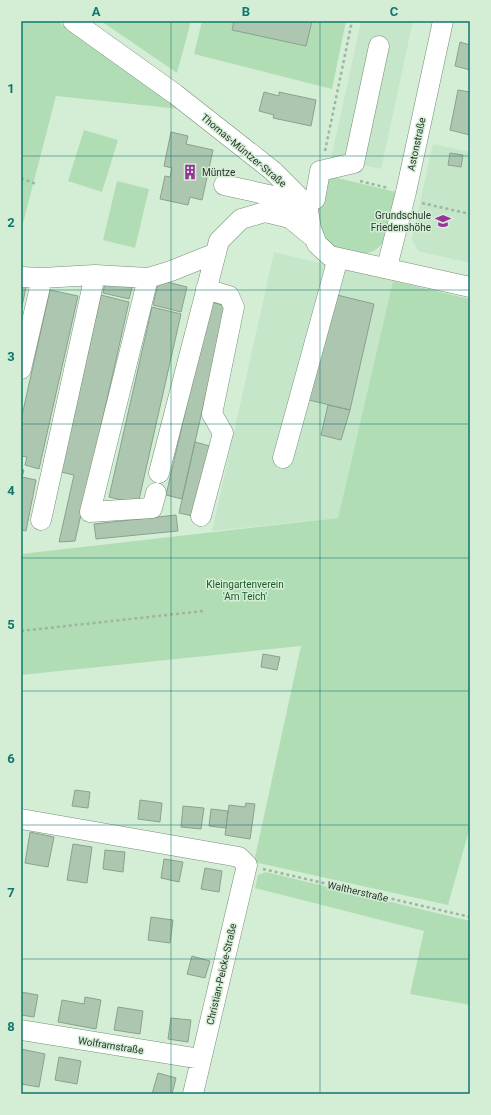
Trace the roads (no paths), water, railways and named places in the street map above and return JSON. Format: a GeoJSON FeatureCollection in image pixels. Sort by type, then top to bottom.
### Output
{"type":"FeatureCollection","features":[{"type":"Feature","properties":{"kind":"street","name":"Thomas-Müntzer-Straße"},"geometry":{"type":"LineString","coordinates":[[73,21],[187,103],[273,171],[305,203],[308,210],[313,237],[323,251],[338,258],[387,267],[470,287]]}},
{"type":"Feature","properties":{"kind":"street","name":"Astonstraße"},"geometry":{"type":"LineString","coordinates":[[387,267],[413,198],[443,21]]}},
{"type":"Feature","properties":{"kind":"street"},"geometry":{"type":"LineString","coordinates":[[224,185],[305,203],[315,199],[320,171],[354,163],[379,46]]}},
{"type":"Feature","properties":{"kind":"street"},"geometry":{"type":"LineString","coordinates":[[159,473],[219,241],[241,219],[265,212],[290,218],[313,237]]}},
{"type":"Feature","properties":{"kind":"street"},"geometry":{"type":"LineString","coordinates":[[21,277],[42,278],[95,276],[148,278],[171,271],[216,253]]}},
{"type":"Feature","properties":{"kind":"street"},"geometry":{"type":"LineString","coordinates":[[283,458],[338,258]]}},
{"type":"Feature","properties":{"kind":"street"},"geometry":{"type":"LineString","coordinates":[[41,520],[95,276]]}},
{"type":"Feature","properties":{"kind":"street"},"geometry":{"type":"LineString","coordinates":[[21,369],[42,278]]}},
{"type":"Feature","properties":{"kind":"street"},"geometry":{"type":"LineString","coordinates":[[148,278],[90,512],[152,508],[156,493]]}},
{"type":"Feature","properties":{"kind":"street"},"geometry":{"type":"LineString","coordinates":[[201,516],[223,433],[212,414],[234,307],[228,296],[206,289]]}},
{"type":"Feature","properties":{"kind":"street","name":"Christian-Peicke-Straße"},"geometry":{"type":"LineString","coordinates":[[21,819],[243,861],[193,1094]]}},
{"type":"Feature","properties":{"kind":"street","name":"Wolframstraße"},"geometry":{"type":"LineString","coordinates":[[21,1030],[201,1059]]}},
{"type":"Feature","properties":{"kind":"place","name":"Müntze"},"geometry":{"type":"Point","coordinates":[190,172]}},
{"type":"Feature","properties":{"kind":"place","name":"Grundschule Friedenshöhe"},"geometry":{"type":"Point","coordinates":[443,221]}},
{"type":"Feature","properties":{"kind":"park label","name":"Kleingartenverein 'Am Teich'"},"geometry":{"type":"Point","coordinates":[245,590]}}]}
